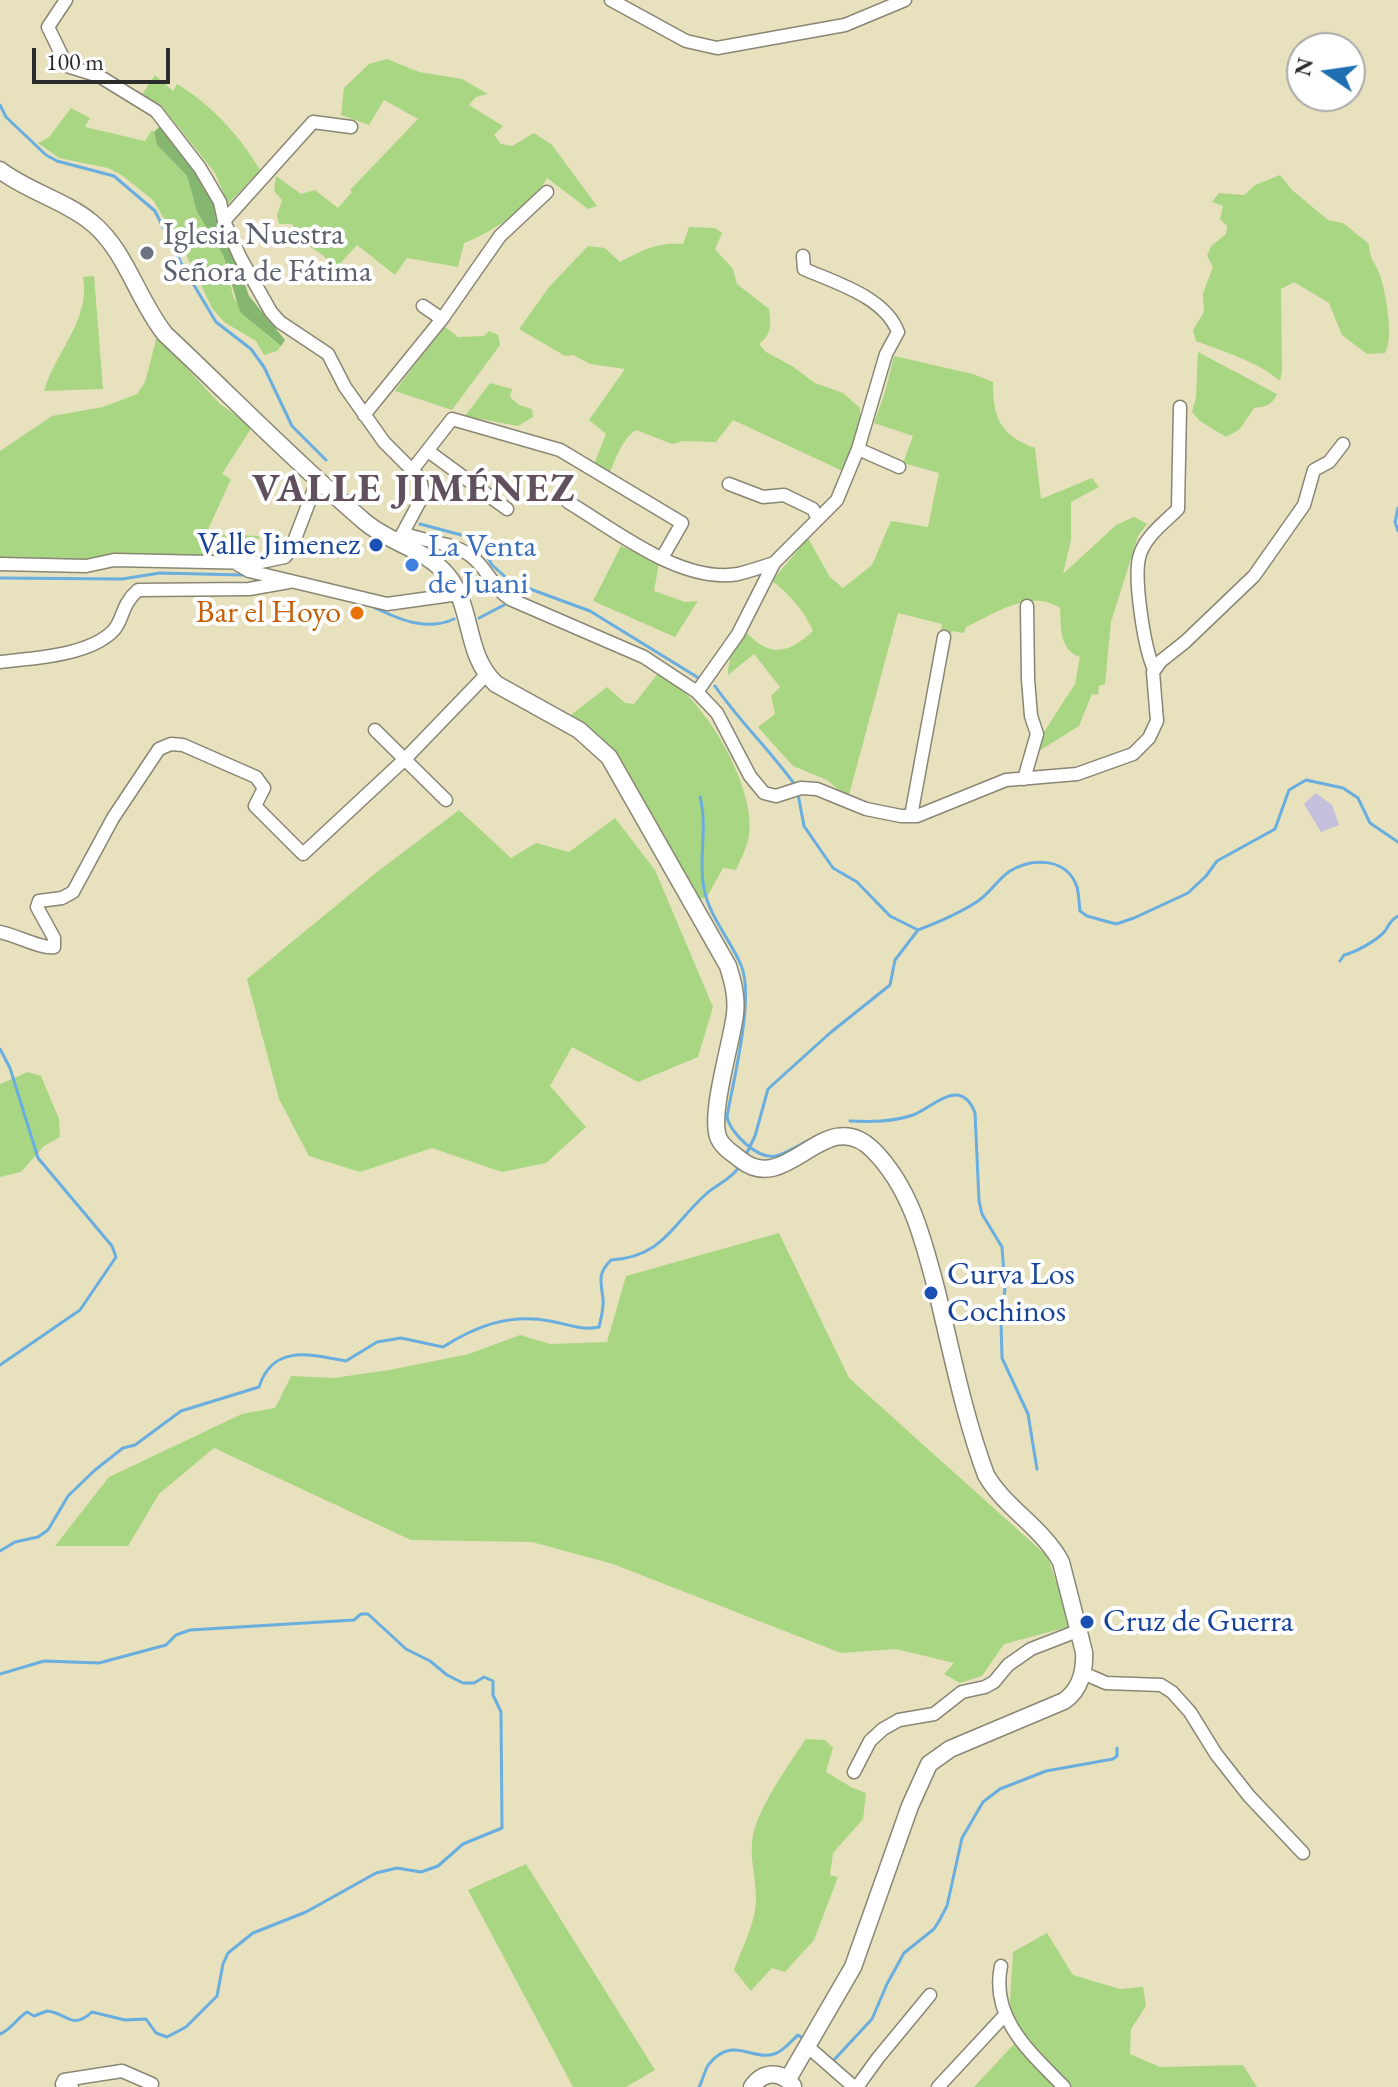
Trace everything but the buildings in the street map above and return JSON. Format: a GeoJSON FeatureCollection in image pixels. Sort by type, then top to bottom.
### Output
{"type":"FeatureCollection","features":[{"type":"Feature","properties":{"kind":"main road"},"geometry":{"type":"LineString","coordinates":[[0,170],[92,222],[116,250],[165,334],[369,525],[400,538],[447,574],[459,594],[474,652],[486,675],[496,684],[579,730],[609,757],[728,966],[733,981],[735,1005],[716,1121],[723,1145],[749,1166],[763,1169],[779,1166],[825,1139],[845,1136],[867,1144],[884,1164],[903,1193],[921,1233],[986,1475],[1000,1496],[1055,1550],[1061,1562],[1085,1657],[1083,1673],[1076,1689],[1064,1701],[950,1749],[929,1764],[916,1789],[853,1967],[807,2046],[791,2083],[778,2074],[767,2075],[752,2087]]}},
{"type":"Feature","properties":{"kind":"street"},"geometry":{"type":"LineString","coordinates":[[66,0],[48,27],[67,66],[99,76],[156,111],[200,168],[220,202],[224,221],[240,257],[271,312],[280,322],[328,354],[345,387],[384,442],[420,478],[423,493],[400,538],[465,552],[510,599],[655,662],[697,692],[717,713],[750,776],[764,793],[776,796],[801,788],[817,789],[866,809],[911,816],[1006,780],[1077,774],[1139,750],[1157,721],[1154,669],[1143,626],[1139,557],[1145,544],[1178,509],[1180,407]]}},
{"type":"Feature","properties":{"kind":"street"},"geometry":{"type":"LineString","coordinates":[[611,0],[686,41],[717,48],[845,25],[905,0]]}},
{"type":"Feature","properties":{"kind":"street"},"geometry":{"type":"LineString","coordinates":[[224,221],[313,122],[351,127]]}},
{"type":"Feature","properties":{"kind":"street"},"geometry":{"type":"LineString","coordinates":[[364,415],[442,319],[500,236],[547,192]]}},
{"type":"Feature","properties":{"kind":"street"},"geometry":{"type":"LineString","coordinates":[[697,692],[738,634],[774,563],[837,500],[858,449],[886,354],[898,332],[894,322],[877,303],[804,269],[803,256]]}},
{"type":"Feature","properties":{"kind":"street"},"geometry":{"type":"LineString","coordinates":[[423,306],[442,319]]}},
{"type":"Feature","properties":{"kind":"street"},"geometry":{"type":"LineString","coordinates":[[413,469],[452,419],[560,450],[682,523],[662,558]]}},
{"type":"Feature","properties":{"kind":"street"},"geometry":{"type":"LineString","coordinates":[[1154,669],[1254,576],[1304,505],[1314,470],[1329,462],[1343,444]]}},
{"type":"Feature","properties":{"kind":"street"},"geometry":{"type":"LineString","coordinates":[[858,449],[899,467]]}},
{"type":"Feature","properties":{"kind":"street"},"geometry":{"type":"LineString","coordinates":[[428,451],[507,509]]}},
{"type":"Feature","properties":{"kind":"street"},"geometry":{"type":"LineString","coordinates":[[0,564],[86,566],[114,560],[256,563],[289,554],[318,479]]}},
{"type":"Feature","properties":{"kind":"street"},"geometry":{"type":"LineString","coordinates":[[729,484],[763,497],[784,495],[813,509],[818,519]]}},
{"type":"Feature","properties":{"kind":"street"},"geometry":{"type":"LineString","coordinates":[[568,502],[676,566],[697,572],[735,574],[774,563]]}},
{"type":"Feature","properties":{"kind":"street"},"geometry":{"type":"LineString","coordinates":[[235,562],[249,571],[387,604],[459,594]]}},
{"type":"Feature","properties":{"kind":"street"},"geometry":{"type":"LineString","coordinates":[[0,662],[65,654],[97,642],[114,630],[126,601],[138,590],[249,589],[289,582]]}},
{"type":"Feature","properties":{"kind":"street"},"geometry":{"type":"LineString","coordinates":[[1024,779],[1037,734],[1031,716],[1028,679],[1027,606]]}},
{"type":"Feature","properties":{"kind":"street"},"geometry":{"type":"LineString","coordinates":[[911,816],[944,637]]}},
{"type":"Feature","properties":{"kind":"street"},"geometry":{"type":"LineString","coordinates":[[0,932],[17,935],[48,949],[54,947],[54,938],[37,907],[39,901],[62,898],[73,892],[122,805],[159,749],[171,744],[183,745],[256,777],[264,788],[255,806],[303,854],[405,759],[486,675]]}},
{"type":"Feature","properties":{"kind":"street"},"geometry":{"type":"LineString","coordinates":[[375,730],[446,800]]}},
{"type":"Feature","properties":{"kind":"street"},"geometry":{"type":"LineString","coordinates":[[854,1772],[870,1741],[883,1729],[899,1720],[934,1714],[962,1692],[985,1687],[1031,1649],[1080,1630]]}},
{"type":"Feature","properties":{"kind":"street"},"geometry":{"type":"LineString","coordinates":[[1083,1673],[1106,1683],[1161,1685],[1172,1692],[1190,1712],[1223,1764],[1249,1796],[1303,1853]]}},
{"type":"Feature","properties":{"kind":"street"},"geometry":{"type":"LineString","coordinates":[[1001,1966],[998,1987],[1004,2016],[1025,2047],[1064,2087]]}},
{"type":"Feature","properties":{"kind":"street"},"geometry":{"type":"LineString","coordinates":[[807,2046],[855,2087],[930,1995]]}},
{"type":"Feature","properties":{"kind":"street"},"geometry":{"type":"LineString","coordinates":[[938,2087],[1004,2016]]}},
{"type":"Feature","properties":{"kind":"street"},"geometry":{"type":"LineString","coordinates":[[72,2087],[63,2086],[64,2080],[122,2071],[152,2084]]}},
{"type":"Feature","properties":{"kind":"shaded area"},"geometry":{"type":"Polygon","coordinates":[[[1316,793],[1332,805],[1339,825],[1321,832],[1304,804],[1316,793]]]}},
{"type":"Feature","properties":{"kind":"green space"},"geometry":{"type":"Polygon","coordinates":[[[387,59],[419,72],[462,79],[488,94],[476,97],[469,105],[503,126],[494,135],[501,144],[512,146],[534,133],[552,145],[597,206],[588,209],[547,178],[532,198],[511,217],[464,243],[458,267],[407,258],[395,275],[357,245],[338,266],[330,265],[324,256],[309,246],[292,224],[279,224],[277,216],[282,200],[274,191],[276,176],[301,194],[315,190],[338,208],[352,192],[350,190],[418,119],[384,100],[369,125],[341,115],[344,88],[369,64],[387,59]]]}},
{"type":"Feature","properties":{"kind":"green space"},"geometry":{"type":"Polygon","coordinates":[[[155,75],[173,91],[177,84],[213,111],[234,133],[260,170],[228,204],[215,173],[160,104],[141,96],[155,75]]]}},
{"type":"Feature","properties":{"kind":"green space"},"geometry":{"type":"Polygon","coordinates":[[[71,108],[90,118],[85,127],[145,141],[152,130],[154,132],[157,145],[187,176],[197,212],[223,255],[234,299],[281,346],[277,351],[264,355],[256,341],[224,322],[212,308],[190,262],[153,200],[108,168],[59,158],[38,143],[49,137],[71,108]]]}},
{"type":"Feature","properties":{"kind":"green space"},"geometry":{"type":"Polygon","coordinates":[[[160,126],[197,169],[217,205],[249,296],[285,340],[281,346],[240,312],[223,255],[197,212],[187,176],[157,145],[154,132],[160,126]]]}},
{"type":"Feature","properties":{"kind":"green space"},"geometry":{"type":"Polygon","coordinates":[[[1280,175],[1292,190],[1328,220],[1343,223],[1369,244],[1387,306],[1389,337],[1385,353],[1367,354],[1342,335],[1329,303],[1294,282],[1281,289],[1280,381],[1251,362],[1196,341],[1193,330],[1204,312],[1203,293],[1213,267],[1207,256],[1211,246],[1226,234],[1227,226],[1220,219],[1223,206],[1212,202],[1219,193],[1244,195],[1255,185],[1280,175]]]}},
{"type":"Feature","properties":{"kind":"green space"},"geometry":{"type":"Polygon","coordinates":[[[689,227],[715,228],[722,233],[715,249],[733,269],[737,284],[769,309],[770,329],[759,344],[766,352],[815,383],[843,393],[860,408],[860,424],[845,472],[733,420],[716,442],[683,441],[672,444],[636,430],[623,444],[609,474],[594,464],[606,434],[589,420],[625,369],[590,364],[573,355],[565,356],[519,329],[549,287],[588,246],[605,248],[620,262],[650,248],[683,244],[689,227]]]}},
{"type":"Feature","properties":{"kind":"green space"},"geometry":{"type":"Polygon","coordinates":[[[94,276],[103,389],[44,391],[77,322],[84,293],[83,277],[94,276]]]}},
{"type":"Feature","properties":{"kind":"green space"},"geometry":{"type":"Polygon","coordinates":[[[444,326],[458,337],[484,336],[489,331],[498,335],[500,345],[452,410],[395,391],[444,326]]]}},
{"type":"Feature","properties":{"kind":"green space"},"geometry":{"type":"Polygon","coordinates":[[[157,336],[219,403],[252,427],[222,474],[231,479],[206,534],[259,536],[252,559],[0,559],[0,451],[52,416],[103,407],[137,394],[145,382],[157,336]]]}},
{"type":"Feature","properties":{"kind":"green space"},"geometry":{"type":"Polygon","coordinates":[[[1198,352],[1277,394],[1275,398],[1268,405],[1254,408],[1240,429],[1226,437],[1200,421],[1192,412],[1196,398],[1198,352]]]}},
{"type":"Feature","properties":{"kind":"green space"},"geometry":{"type":"Polygon","coordinates":[[[894,356],[973,374],[993,382],[995,406],[1001,424],[1014,437],[1035,448],[1041,499],[1092,478],[1099,487],[1071,502],[1071,540],[1063,574],[1116,525],[1134,517],[1147,524],[1138,536],[1111,622],[1105,684],[1099,686],[1098,695],[1092,694],[1079,726],[1039,751],[1042,735],[1075,684],[1080,657],[1073,654],[1065,643],[1060,608],[1049,603],[1025,602],[966,627],[964,633],[952,631],[950,635],[941,632],[942,624],[898,613],[849,795],[827,780],[793,766],[758,727],[775,714],[771,696],[780,687],[754,654],[728,675],[728,670],[735,646],[747,633],[764,646],[780,650],[796,644],[813,631],[796,603],[772,581],[808,538],[830,577],[843,588],[872,565],[891,521],[928,527],[939,473],[903,463],[913,436],[874,423],[894,356]]]}},
{"type":"Feature","properties":{"kind":"green space"},"geometry":{"type":"Polygon","coordinates":[[[490,383],[512,389],[510,397],[519,405],[532,409],[533,417],[518,426],[465,416],[490,383]]]}},
{"type":"Feature","properties":{"kind":"green space"},"geometry":{"type":"Polygon","coordinates":[[[621,546],[659,563],[654,591],[685,602],[698,601],[675,637],[593,601],[621,546]]]}},
{"type":"Feature","properties":{"kind":"green space"},"geometry":{"type":"Polygon","coordinates":[[[660,671],[691,699],[719,737],[737,772],[748,808],[748,841],[736,870],[723,868],[707,897],[697,900],[675,856],[648,820],[602,738],[571,715],[607,687],[625,703],[634,704],[660,671]]]}},
{"type":"Feature","properties":{"kind":"green space"},"geometry":{"type":"Polygon","coordinates":[[[459,810],[511,858],[536,843],[569,852],[615,818],[655,870],[713,1007],[698,1057],[638,1082],[572,1047],[550,1086],[586,1127],[546,1163],[502,1172],[432,1148],[360,1172],[309,1156],[279,1099],[247,979],[377,872],[459,810]]]}},
{"type":"Feature","properties":{"kind":"green space"},"geometry":{"type":"Polygon","coordinates":[[[28,1072],[41,1076],[59,1119],[60,1137],[44,1146],[21,1172],[0,1177],[0,1084],[28,1072]]]}},
{"type":"Feature","properties":{"kind":"green space"},"geometry":{"type":"Polygon","coordinates":[[[779,1233],[849,1378],[1047,1556],[1072,1626],[1004,1644],[982,1676],[960,1683],[944,1674],[954,1663],[896,1649],[841,1653],[613,1564],[532,1542],[411,1540],[214,1448],[159,1494],[128,1546],[55,1546],[109,1477],[242,1414],[275,1408],[291,1376],[334,1378],[389,1370],[469,1354],[520,1335],[550,1344],[607,1342],[626,1276],[779,1233]]]}},
{"type":"Feature","properties":{"kind":"green space"},"geometry":{"type":"Polygon","coordinates":[[[806,1739],[825,1740],[833,1748],[826,1772],[866,1793],[863,1819],[833,1853],[830,1875],[838,1877],[814,1940],[785,1972],[772,1968],[751,1991],[734,1970],[755,1908],[754,1831],[769,1796],[806,1739]]]}},
{"type":"Feature","properties":{"kind":"green space"},"geometry":{"type":"Polygon","coordinates":[[[526,1864],[655,2070],[626,2087],[573,2087],[468,1890],[526,1864]]]}},
{"type":"Feature","properties":{"kind":"green space"},"geometry":{"type":"Polygon","coordinates":[[[1047,1933],[1073,1975],[1120,1989],[1143,1987],[1146,2006],[1131,2029],[1130,2054],[1160,2067],[1243,2065],[1257,2087],[974,2087],[1014,2044],[1010,2000],[1013,1952],[1047,1933]]]}},
{"type":"Feature","properties":{"kind":"waterway"},"geometry":{"type":"LineString","coordinates":[[0,105],[6,117],[46,155],[57,161],[114,176],[155,211],[216,322],[251,349],[264,367],[292,426],[326,460]]}},
{"type":"Feature","properties":{"kind":"waterway"},"geometry":{"type":"LineString","coordinates":[[1398,508],[1395,522],[1398,531]]}},
{"type":"Feature","properties":{"kind":"waterway"},"geometry":{"type":"LineString","coordinates":[[420,524],[469,537],[511,582],[590,611],[702,680]]}},
{"type":"Feature","properties":{"kind":"waterway"},"geometry":{"type":"LineString","coordinates":[[0,578],[122,579],[160,573],[243,575]]}},
{"type":"Feature","properties":{"kind":"waterway"},"geometry":{"type":"LineString","coordinates":[[516,590],[525,586]]}},
{"type":"Feature","properties":{"kind":"waterway"},"geometry":{"type":"LineString","coordinates":[[479,618],[504,605]]}},
{"type":"Feature","properties":{"kind":"waterway"},"geometry":{"type":"LineString","coordinates":[[371,606],[423,624],[454,619]]}},
{"type":"Feature","properties":{"kind":"waterway"},"geometry":{"type":"LineString","coordinates":[[715,686],[795,785]]}},
{"type":"Feature","properties":{"kind":"waterway"},"geometry":{"type":"LineString","coordinates":[[798,794],[804,826],[833,868],[857,882],[890,916],[918,930],[978,901],[1010,871],[1039,862],[1066,870],[1078,890],[1080,911],[1087,916],[1116,924],[1134,918],[1188,893],[1217,861],[1275,829],[1289,790],[1306,780],[1343,788],[1358,798],[1370,823],[1398,842]]}},
{"type":"Feature","properties":{"kind":"waterway"},"geometry":{"type":"LineString","coordinates":[[700,797],[704,889],[745,979],[744,1018],[727,1117],[739,1137],[761,1154],[776,1156],[807,1141]]}},
{"type":"Feature","properties":{"kind":"waterway"},"geometry":{"type":"LineString","coordinates":[[1340,961],[1344,955],[1377,938],[1398,916]]}},
{"type":"Feature","properties":{"kind":"waterway"},"geometry":{"type":"LineString","coordinates":[[745,1157],[755,1136],[768,1089],[890,985],[895,960],[918,930]]}},
{"type":"Feature","properties":{"kind":"waterway"},"geometry":{"type":"LineString","coordinates":[[0,1049],[10,1068],[38,1158],[112,1246],[116,1257],[80,1310],[0,1365]]}},
{"type":"Feature","properties":{"kind":"waterway"},"geometry":{"type":"LineString","coordinates":[[850,1121],[905,1117],[954,1095],[962,1096],[975,1113],[979,1201],[982,1214],[1002,1247],[1005,1288],[1001,1322],[1002,1358],[1028,1414],[1037,1469]]}},
{"type":"Feature","properties":{"kind":"waterway"},"geometry":{"type":"LineString","coordinates":[[0,1551],[15,1542],[38,1537],[48,1530],[68,1496],[123,1448],[135,1445],[181,1411],[259,1387],[265,1373],[284,1358],[307,1355],[346,1361],[377,1342],[401,1338],[443,1347],[481,1327],[507,1320],[535,1319],[581,1328],[599,1327],[603,1306],[601,1278],[611,1260],[628,1258],[654,1246],[705,1195],[739,1167]]}},
{"type":"Feature","properties":{"kind":"waterway"},"geometry":{"type":"LineString","coordinates":[[0,1674],[44,1661],[99,1663],[166,1645],[176,1635],[190,1630],[354,1620],[361,1614],[368,1614],[406,1649],[430,1661],[447,1675],[463,1683],[474,1683],[484,1677],[493,1681],[493,1695],[501,1712],[502,1828],[463,1844],[438,1866],[421,1872],[397,1868],[376,1873],[306,1912],[253,1933],[228,1953],[217,1996],[186,2027],[167,2037],[156,2033],[146,2019],[125,2020],[92,2012],[74,2021],[47,2011],[34,2016],[27,2012],[0,2034]]}},
{"type":"Feature","properties":{"kind":"waterway"},"geometry":{"type":"LineString","coordinates":[[830,2058],[833,2061],[872,2019],[904,1953],[934,1929],[939,1921],[947,1906],[962,1838],[983,1802],[1000,1789],[1046,1771],[1113,1759],[1117,1756],[1117,1748]]}},
{"type":"Feature","properties":{"kind":"waterway"},"geometry":{"type":"LineString","coordinates":[[699,2087],[709,2064],[726,2051],[774,2054],[798,2035],[804,2039]]}},
{"type":"Feature","properties":{"kind":"place","name":"Iglesia Nuestra Señora de Fátima"},"geometry":{"type":"Point","coordinates":[147,253]}},
{"type":"Feature","properties":{"kind":"place","name":"Valle Jimenez"},"geometry":{"type":"Point","coordinates":[376,545]}},
{"type":"Feature","properties":{"kind":"place","name":"La Venta de Juani"},"geometry":{"type":"Point","coordinates":[412,565]}},
{"type":"Feature","properties":{"kind":"place","name":"Bar el Hoyo"},"geometry":{"type":"Point","coordinates":[357,613]}},
{"type":"Feature","properties":{"kind":"place","name":"Curva Los Cochinos"},"geometry":{"type":"Point","coordinates":[931,1293]}},
{"type":"Feature","properties":{"kind":"place","name":"Cruz de Guerra"},"geometry":{"type":"Point","coordinates":[1087,1622]}},
{"type":"Feature","properties":{"kind":"district","name":"VALLE JIMÉNEZ"},"geometry":{"type":"Point","coordinates":[414,490]}}]}
